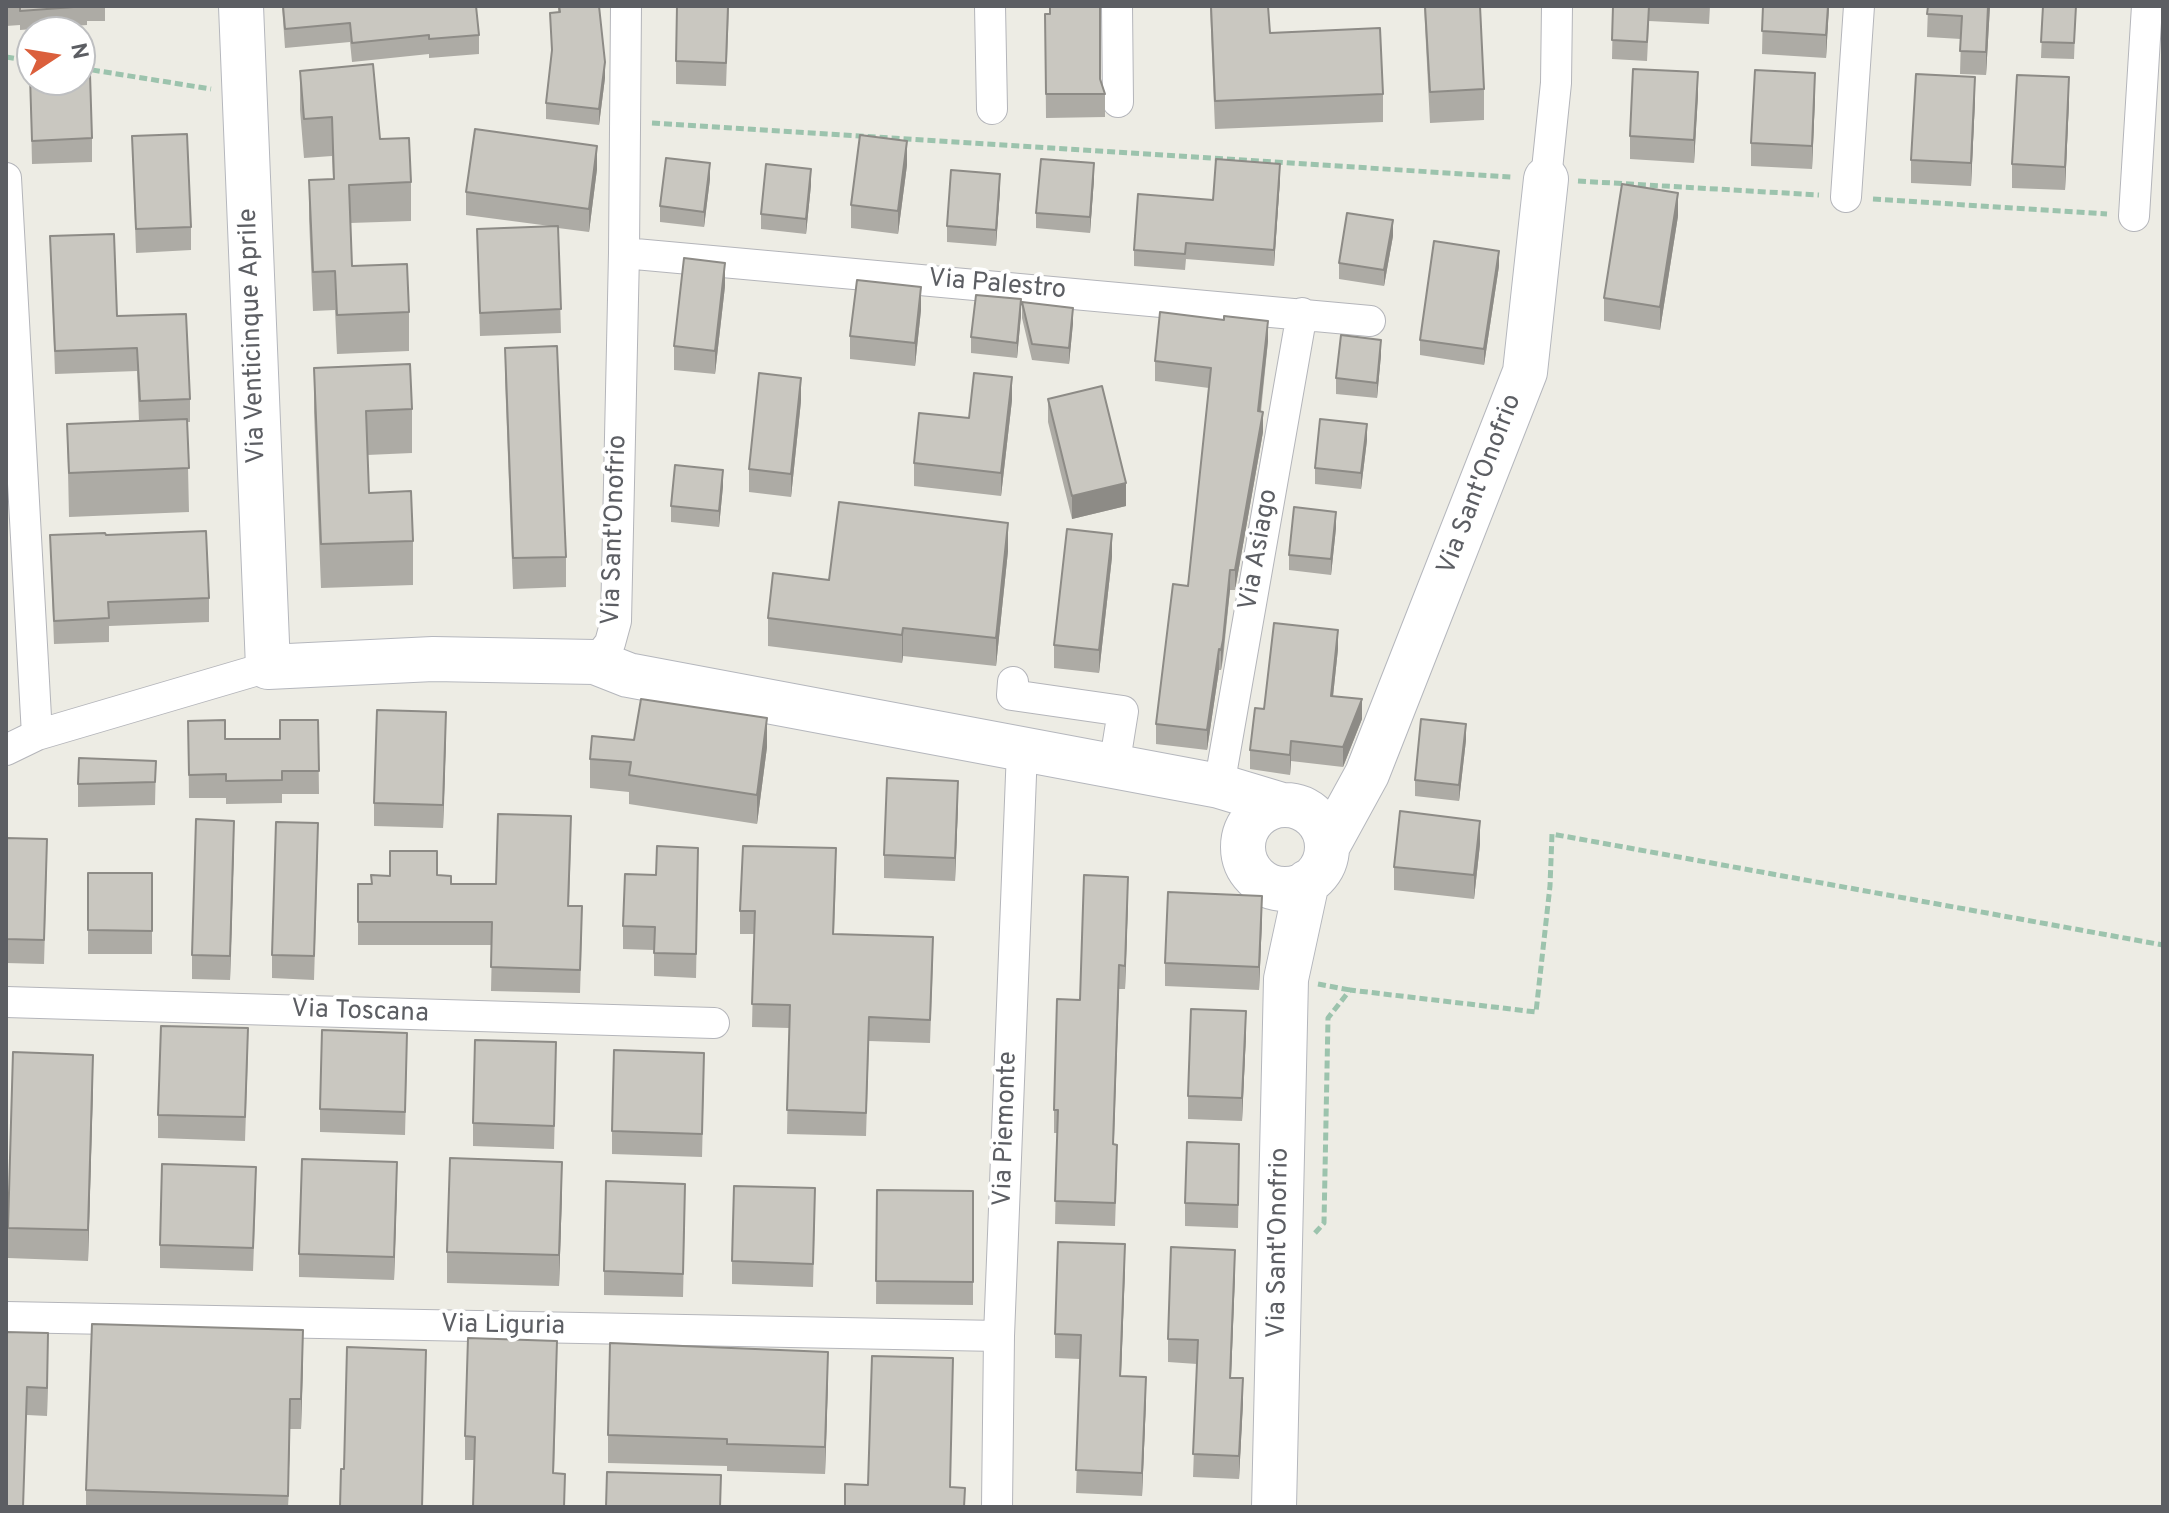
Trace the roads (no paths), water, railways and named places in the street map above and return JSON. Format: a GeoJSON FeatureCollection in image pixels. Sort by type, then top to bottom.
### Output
{"type":"FeatureCollection","features":[{"type":"Feature","properties":{"kind":"street","name":"Via Venticinque Aprile"},"geometry":{"type":"LineString","coordinates":[[241,6],[268,667]]}},
{"type":"Feature","properties":{"kind":"street","name":"Via Sant'Onofrio"},"geometry":{"type":"LineString","coordinates":[[626,6],[616,621],[610,643],[595,662],[628,675],[1219,786]]}},
{"type":"Feature","properties":{"kind":"street"},"geometry":{"type":"LineString","coordinates":[[990,6],[992,109]]}},
{"type":"Feature","properties":{"kind":"street"},"geometry":{"type":"LineString","coordinates":[[1117,6],[1118,102]]}},
{"type":"Feature","properties":{"kind":"street"},"geometry":{"type":"LineString","coordinates":[[1537,178],[1556,83],[1557,6]]}},
{"type":"Feature","properties":{"kind":"street"},"geometry":{"type":"LineString","coordinates":[[1846,197],[1859,6]]}},
{"type":"Feature","properties":{"kind":"street"},"geometry":{"type":"LineString","coordinates":[[2134,216],[2147,6]]}},
{"type":"Feature","properties":{"kind":"street"},"geometry":{"type":"LineString","coordinates":[[6,178],[37,735]]}},
{"type":"Feature","properties":{"kind":"street","name":"Via Sant'Onofrio"},"geometry":{"type":"LineString","coordinates":[[1274,1507],[1279,1272],[1302,982],[1290,843],[1367,774],[1525,372],[1537,178]]}},
{"type":"Feature","properties":{"kind":"street","name":"Via Palestro"},"geometry":{"type":"LineString","coordinates":[[624,253],[1370,321]]}},
{"type":"Feature","properties":{"kind":"street","name":"Via Asiago"},"geometry":{"type":"LineString","coordinates":[[1219,786],[1302,313]]}},
{"type":"Feature","properties":{"kind":"street"},"geometry":{"type":"LineString","coordinates":[[6,750],[37,735],[268,667],[433,659],[595,662]]}},
{"type":"Feature","properties":{"kind":"street"},"geometry":{"type":"LineString","coordinates":[[1013,682],[1012,695],[1123,711],[1114,767]]}},
{"type":"Feature","properties":{"kind":"street","name":"Via Piemonte"},"geometry":{"type":"LineString","coordinates":[[997,1507],[999,1336],[1022,750]]}},
{"type":"Feature","properties":{"kind":"street"},"geometry":{"type":"LineString","coordinates":[[1219,786],[1290,843]]}},
{"type":"Feature","properties":{"kind":"street","name":"Via Toscana"},"geometry":{"type":"LineString","coordinates":[[6,1002],[714,1023]]}},
{"type":"Feature","properties":{"kind":"street","name":"Via Liguria"},"geometry":{"type":"LineString","coordinates":[[6,1317],[999,1336]]}}]}
